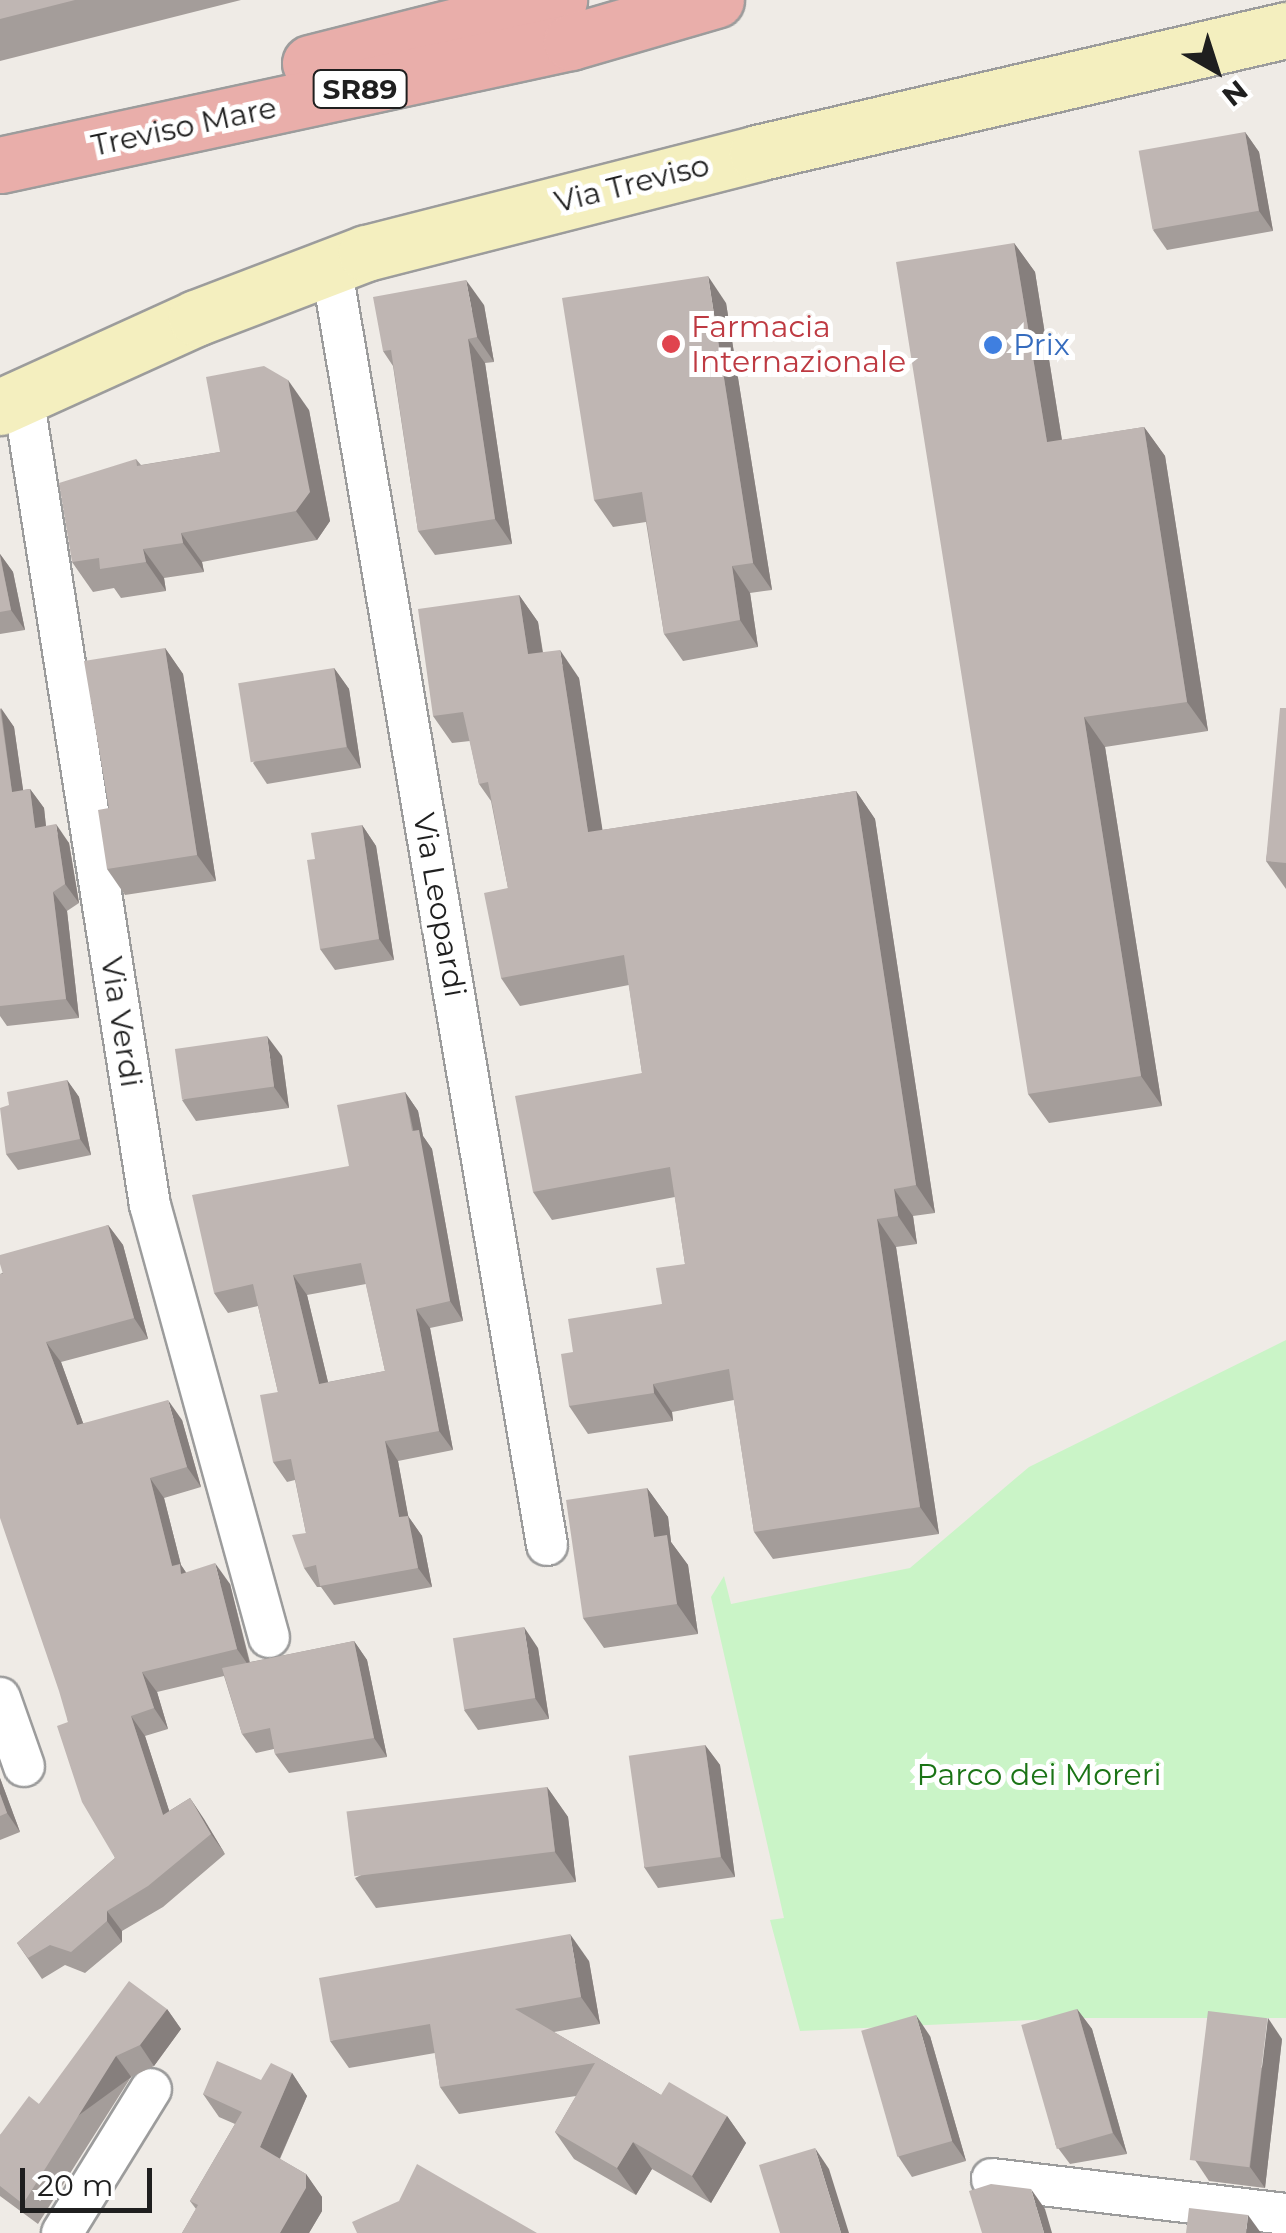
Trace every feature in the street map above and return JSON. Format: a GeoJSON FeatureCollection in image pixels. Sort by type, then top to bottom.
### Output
{"type":"FeatureCollection","features":[{"type":"Feature","properties":{"kind":"highway","name":"Treviso Mare"},"geometry":{"type":"LineString","coordinates":[[0,151],[198,91],[559,0]]}},
{"type":"Feature","properties":{"kind":"highway","name":"Treviso Mare"},"geometry":{"type":"LineString","coordinates":[[0,164],[571,42],[716,0]]}},
{"type":"Feature","properties":{"kind":"main road","name":"Via Treviso"},"geometry":{"type":"LineString","coordinates":[[11,401],[331,265],[757,152],[1286,30]]}},
{"type":"Feature","properties":{"kind":"street","name":"Via Leopardi"},"geometry":{"type":"LineString","coordinates":[[331,265],[547,1546]]}},
{"type":"Feature","properties":{"kind":"street","name":"Via Verdi"},"geometry":{"type":"LineString","coordinates":[[11,401],[150,1205],[269,1637]]}},
{"type":"Feature","properties":{"kind":"street"},"geometry":{"type":"LineString","coordinates":[[0,1698],[24,1766]]}},
{"type":"Feature","properties":{"kind":"street"},"geometry":{"type":"LineString","coordinates":[[62,2233],[151,2089]]}},
{"type":"Feature","properties":{"kind":"street"},"geometry":{"type":"LineString","coordinates":[[992,2180],[1141,2216],[1286,2214]]}},
{"type":"Feature","properties":{"kind":"green space","name":"Parco dei Moreri"},"geometry":{"type":"Polygon","coordinates":[[[1286,1340],[1286,2018],[1077,2018],[800,2031],[770,1920],[784,1918],[711,1597],[724,1576],[731,1604],[910,1568],[1029,1467],[1286,1340]]]}},
{"type":"Feature","properties":{"kind":"building"},"geometry":{"type":"Polygon","coordinates":[[[0,0],[75,0],[0,19],[0,0]]]}},
{"type":"Feature","properties":{"kind":"building"},"geometry":{"type":"Polygon","coordinates":[[[1245,132],[1259,211],[1153,230],[1139,151],[1245,132]]]}},
{"type":"Feature","properties":{"kind":"building"},"geometry":{"type":"Polygon","coordinates":[[[1014,243],[1047,442],[1144,427],[1187,702],[1084,717],[1141,1076],[1028,1094],[896,262],[1014,243]]]}},
{"type":"Feature","properties":{"kind":"building"},"geometry":{"type":"Polygon","coordinates":[[[708,276],[753,563],[732,566],[740,620],[664,634],[642,492],[594,500],[562,298],[708,276]]]}},
{"type":"Feature","properties":{"kind":"building"},"geometry":{"type":"Polygon","coordinates":[[[466,280],[477,337],[468,339],[495,519],[418,531],[391,350],[383,351],[373,297],[466,280]]]}},
{"type":"Feature","properties":{"kind":"building"},"geometry":{"type":"Polygon","coordinates":[[[264,366],[288,380],[310,492],[296,511],[181,533],[183,543],[143,549],[146,562],[100,569],[99,558],[72,562],[59,483],[136,459],[137,466],[220,452],[206,377],[264,366]]]}},
{"type":"Feature","properties":{"kind":"building"},"geometry":{"type":"Polygon","coordinates":[[[0,556],[11,610],[0,612],[0,556]]]}},
{"type":"Feature","properties":{"kind":"building"},"geometry":{"type":"Polygon","coordinates":[[[519,595],[528,654],[560,650],[588,832],[856,791],[916,1185],[894,1189],[898,1216],[877,1219],[920,1507],[754,1532],[729,1369],[653,1384],[654,1393],[569,1406],[561,1354],[573,1352],[568,1319],[662,1304],[656,1268],[685,1264],[670,1167],[533,1192],[515,1096],[642,1073],[624,955],[501,978],[484,893],[508,888],[488,782],[479,784],[463,712],[433,716],[418,609],[519,595]]]}},
{"type":"Feature","properties":{"kind":"building"},"geometry":{"type":"Polygon","coordinates":[[[165,648],[197,855],[107,869],[98,810],[109,808],[84,661],[165,648]]]}},
{"type":"Feature","properties":{"kind":"building"},"geometry":{"type":"Polygon","coordinates":[[[334,668],[347,747],[251,762],[238,683],[334,668]]]}},
{"type":"Feature","properties":{"kind":"building"},"geometry":{"type":"Polygon","coordinates":[[[0,708],[12,792],[30,789],[35,828],[56,824],[65,884],[53,892],[66,999],[0,1006],[0,708]]]}},
{"type":"Feature","properties":{"kind":"building"},"geometry":{"type":"Polygon","coordinates":[[[1280,708],[1286,708],[1286,863],[1266,861],[1280,708]]]}},
{"type":"Feature","properties":{"kind":"building"},"geometry":{"type":"Polygon","coordinates":[[[362,825],[379,939],[320,949],[307,860],[315,859],[311,833],[362,825]]]}},
{"type":"Feature","properties":{"kind":"building"},"geometry":{"type":"Polygon","coordinates":[[[267,1036],[274,1087],[182,1099],[175,1049],[267,1036]]]}},
{"type":"Feature","properties":{"kind":"building"},"geometry":{"type":"Polygon","coordinates":[[[67,1080],[80,1139],[6,1154],[0,1108],[9,1105],[7,1092],[67,1080]]]}},
{"type":"Feature","properties":{"kind":"building"},"geometry":{"type":"Polygon","coordinates":[[[405,1092],[412,1131],[419,1130],[450,1301],[416,1309],[439,1431],[385,1441],[399,1517],[408,1516],[418,1568],[320,1586],[316,1565],[304,1568],[292,1535],[306,1533],[291,1459],[273,1462],[260,1395],[278,1392],[253,1284],[214,1293],[192,1195],[349,1166],[337,1105],[405,1092]],[[361,1263],[293,1275],[319,1384],[385,1371],[361,1263]]]}},
{"type":"Feature","properties":{"kind":"building"},"geometry":{"type":"Polygon","coordinates":[[[108,1225],[134,1318],[46,1342],[77,1425],[168,1400],[187,1467],[150,1478],[172,1566],[180,1564],[181,1574],[215,1563],[237,1649],[142,1672],[154,1708],[131,1716],[163,1815],[190,1798],[211,1834],[148,1886],[107,1911],[107,1921],[71,1952],[50,1945],[28,1958],[17,1943],[115,1858],[82,1802],[57,1726],[68,1722],[0,1518],[0,1255],[108,1225]]]}},
{"type":"Feature","properties":{"kind":"building"},"geometry":{"type":"Polygon","coordinates":[[[647,1488],[654,1537],[667,1535],[677,1604],[583,1618],[566,1500],[647,1488]]]}},
{"type":"Feature","properties":{"kind":"building"},"geometry":{"type":"Polygon","coordinates":[[[524,1627],[535,1698],[464,1709],[453,1638],[524,1627]]]}},
{"type":"Feature","properties":{"kind":"building"},"geometry":{"type":"Polygon","coordinates":[[[354,1641],[374,1738],[275,1754],[270,1728],[242,1734],[222,1668],[354,1641]]]}},
{"type":"Feature","properties":{"kind":"building"},"geometry":{"type":"Polygon","coordinates":[[[705,1745],[721,1857],[644,1868],[629,1756],[705,1745]]]}},
{"type":"Feature","properties":{"kind":"building"},"geometry":{"type":"Polygon","coordinates":[[[547,1787],[555,1852],[354,1876],[347,1812],[547,1787]]]}},
{"type":"Feature","properties":{"kind":"building"},"geometry":{"type":"Polygon","coordinates":[[[0,1794],[7,1813],[0,1816],[0,1794]]]}},
{"type":"Feature","properties":{"kind":"building"},"geometry":{"type":"Polygon","coordinates":[[[570,1934],[581,1997],[515,2009],[661,2095],[669,2082],[727,2116],[692,2176],[633,2142],[617,2168],[555,2132],[595,2063],[440,2087],[430,2024],[330,2041],[319,1978],[570,1934]]]}},
{"type":"Feature","properties":{"kind":"building"},"geometry":{"type":"Polygon","coordinates":[[[129,1981],[167,2009],[140,2045],[116,2056],[23,2204],[0,2186],[0,2135],[29,2096],[39,2104],[129,1981]]]}},
{"type":"Feature","properties":{"kind":"building"},"geometry":{"type":"Polygon","coordinates":[[[1077,2009],[1113,2133],[1057,2149],[1021,2025],[1077,2009]]]}},
{"type":"Feature","properties":{"kind":"building"},"geometry":{"type":"Polygon","coordinates":[[[1208,2011],[1268,2018],[1249,2167],[1190,2160],[1208,2011]]]}},
{"type":"Feature","properties":{"kind":"building"},"geometry":{"type":"Polygon","coordinates":[[[916,2015],[952,2141],[897,2157],[861,2031],[916,2015]]]}},
{"type":"Feature","properties":{"kind":"building"},"geometry":{"type":"Polygon","coordinates":[[[217,2061],[261,2080],[271,2063],[292,2073],[260,2147],[306,2174],[306,2188],[280,2233],[182,2233],[198,2205],[190,2201],[242,2112],[203,2094],[217,2061]]]}},
{"type":"Feature","properties":{"kind":"building"},"geometry":{"type":"Polygon","coordinates":[[[815,2148],[841,2233],[780,2233],[759,2165],[815,2148]]]}},
{"type":"Feature","properties":{"kind":"building"},"geometry":{"type":"Polygon","coordinates":[[[417,2164],[537,2233],[357,2233],[352,2222],[399,2201],[417,2164]]]}},
{"type":"Feature","properties":{"kind":"building"},"geometry":{"type":"Polygon","coordinates":[[[991,2184],[1031,2189],[1044,2233],[982,2233],[969,2191],[991,2184]]]}},
{"type":"Feature","properties":{"kind":"building"},"geometry":{"type":"Polygon","coordinates":[[[1189,2208],[1248,2215],[1246,2233],[1186,2233],[1189,2208]]]}},
{"type":"Feature","properties":{"kind":"place","name":"Farmacia Internazionale"},"geometry":{"type":"Point","coordinates":[671,344]}},
{"type":"Feature","properties":{"kind":"place","name":"Prix"},"geometry":{"type":"Point","coordinates":[993,345]}}]}
